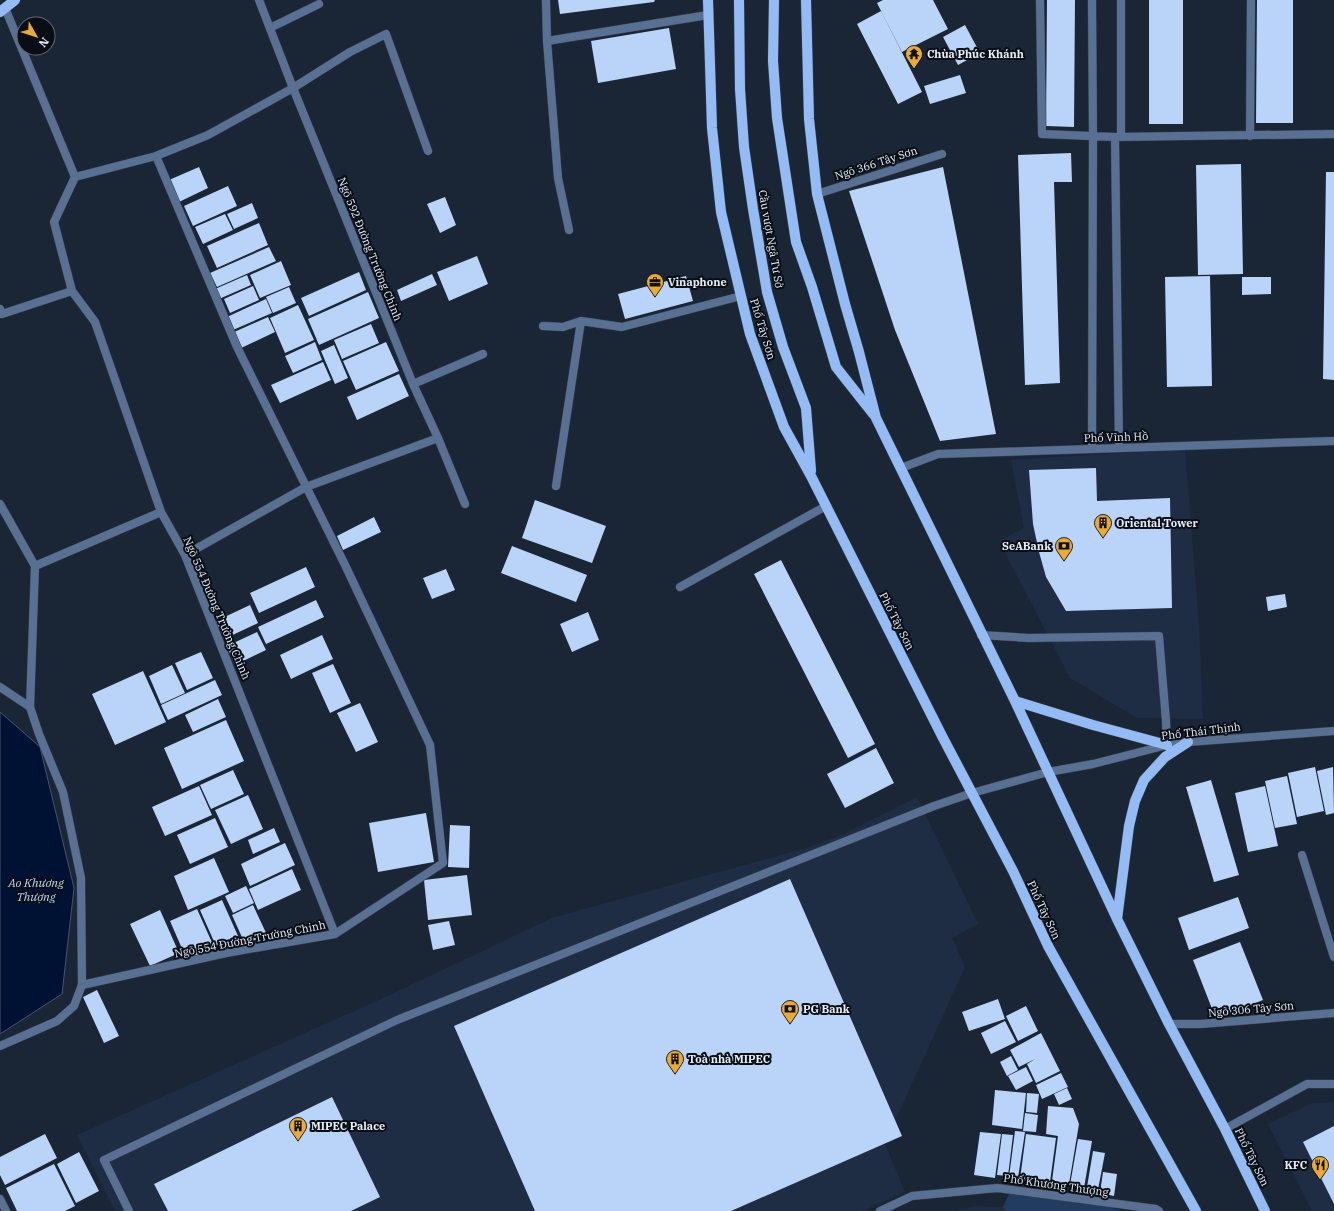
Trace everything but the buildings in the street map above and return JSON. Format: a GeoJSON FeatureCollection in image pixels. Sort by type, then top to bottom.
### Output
{"type":"FeatureCollection","features":[{"type":"Feature","properties":{"kind":"main road"},"geometry":{"type":"LineString","coordinates":[[3,10],[15,0]]}},
{"type":"Feature","properties":{"kind":"main road","name":"Phố Tây Sơn"},"geometry":{"type":"LineString","coordinates":[[708,0],[712,128],[721,212],[750,334],[784,427],[811,476],[1013,871],[1048,946],[1196,1211]]}},
{"type":"Feature","properties":{"kind":"main road","name":"Cầu vượt Ngã Tư Sở"},"geometry":{"type":"LineString","coordinates":[[739,0],[740,89],[744,147],[767,292],[783,347],[806,408],[811,476]]}},
{"type":"Feature","properties":{"kind":"main road"},"geometry":{"type":"LineString","coordinates":[[774,0],[773,61],[777,118],[796,242],[812,287],[836,367],[876,418]]}},
{"type":"Feature","properties":{"kind":"main road","name":"Phố Tây Sơn"},"geometry":{"type":"LineString","coordinates":[[806,0],[809,119],[817,194],[876,418],[1015,702],[1117,919],[1169,1024],[1225,1129],[1265,1211]]}},
{"type":"Feature","properties":{"kind":"main road"},"geometry":{"type":"LineString","coordinates":[[1015,702],[1167,746]]}},
{"type":"Feature","properties":{"kind":"main road"},"geometry":{"type":"LineString","coordinates":[[1117,919],[1129,826],[1135,801],[1144,780],[1165,757],[1188,742]]}},
{"type":"Feature","properties":{"kind":"street","name":"Ngõ 592 Đường Trường Chinh"},"geometry":{"type":"LineString","coordinates":[[259,0],[413,384],[438,438],[465,504]]}},
{"type":"Feature","properties":{"kind":"street"},"geometry":{"type":"LineString","coordinates":[[546,0],[547,42],[558,178],[569,230]]}},
{"type":"Feature","properties":{"kind":"street"},"geometry":{"type":"LineString","coordinates":[[1040,0],[1042,134],[1118,137],[1334,134]]}},
{"type":"Feature","properties":{"kind":"street"},"geometry":{"type":"LineString","coordinates":[[1092,0],[1092,449]]}},
{"type":"Feature","properties":{"kind":"street"},"geometry":{"type":"LineString","coordinates":[[1119,448],[1118,137],[1121,0]]}},
{"type":"Feature","properties":{"kind":"street"},"geometry":{"type":"LineString","coordinates":[[1250,136],[1251,0]]}},
{"type":"Feature","properties":{"kind":"street"},"geometry":{"type":"LineString","coordinates":[[270,28],[319,4]]}},
{"type":"Feature","properties":{"kind":"street"},"geometry":{"type":"LineString","coordinates":[[3,10],[75,177],[156,156],[208,135],[293,88],[350,52],[386,34],[428,151]]}},
{"type":"Feature","properties":{"kind":"street"},"geometry":{"type":"LineString","coordinates":[[547,42],[708,15]]}},
{"type":"Feature","properties":{"kind":"street","name":"Ngõ 366 Tây Sơn"},"geometry":{"type":"LineString","coordinates":[[817,194],[942,154]]}},
{"type":"Feature","properties":{"kind":"street"},"geometry":{"type":"LineString","coordinates":[[156,156],[237,347],[346,567],[430,745],[443,863],[335,934]]}},
{"type":"Feature","properties":{"kind":"street","name":"Ngõ 554 Đường Trường Chinh"},"geometry":{"type":"LineString","coordinates":[[75,177],[54,222],[72,292],[95,322],[161,512],[185,555],[335,934],[226,953],[82,985]]}},
{"type":"Feature","properties":{"kind":"street"},"geometry":{"type":"LineString","coordinates":[[0,309],[2,314],[72,292]]}},
{"type":"Feature","properties":{"kind":"street"},"geometry":{"type":"LineString","coordinates":[[543,326],[563,327],[581,321],[622,327],[741,296]]}},
{"type":"Feature","properties":{"kind":"street"},"geometry":{"type":"LineString","coordinates":[[556,486],[581,321]]}},
{"type":"Feature","properties":{"kind":"street"},"geometry":{"type":"LineString","coordinates":[[413,384],[483,354]]}},
{"type":"Feature","properties":{"kind":"street"},"geometry":{"type":"LineString","coordinates":[[185,555],[306,488],[438,438]]}},
{"type":"Feature","properties":{"kind":"street","name":"Phố Vĩnh Hồ"},"geometry":{"type":"LineString","coordinates":[[901,468],[938,454],[1334,441]]}},
{"type":"Feature","properties":{"kind":"street"},"geometry":{"type":"LineString","coordinates":[[0,504],[35,566],[30,707],[39,734],[63,792],[81,878],[82,985],[74,1006],[57,1021],[0,1046]]}},
{"type":"Feature","properties":{"kind":"street"},"geometry":{"type":"LineString","coordinates":[[680,587],[826,506]]}},
{"type":"Feature","properties":{"kind":"street"},"geometry":{"type":"LineString","coordinates":[[35,566],[161,512]]}},
{"type":"Feature","properties":{"kind":"street"},"geometry":{"type":"LineString","coordinates":[[981,635],[1028,638],[1159,636],[1167,746]]}},
{"type":"Feature","properties":{"kind":"street"},"geometry":{"type":"LineString","coordinates":[[0,687],[30,707]]}},
{"type":"Feature","properties":{"kind":"street","name":"Phố Thái Thịnh"},"geometry":{"type":"LineString","coordinates":[[129,1211],[104,1160],[398,1020],[934,806],[972,793],[1048,772],[1092,764],[1188,742],[1334,730]]}},
{"type":"Feature","properties":{"kind":"street"},"geometry":{"type":"LineString","coordinates":[[1302,855],[1334,956]]}},
{"type":"Feature","properties":{"kind":"street","name":"Ngõ 306 Tây Sơn"},"geometry":{"type":"LineString","coordinates":[[1169,1024],[1201,1024],[1334,1013]]}},
{"type":"Feature","properties":{"kind":"street"},"geometry":{"type":"LineString","coordinates":[[1225,1129],[1307,1084],[1334,1084]]}},
{"type":"Feature","properties":{"kind":"street","name":"Phố Khương Thượng"},"geometry":{"type":"LineString","coordinates":[[880,1211],[912,1196],[997,1188],[1148,1208],[1159,1211]]}},
{"type":"Feature","properties":{"kind":"street"},"geometry":{"type":"LineString","coordinates":[[0,1199],[6,1211]]}},
{"type":"Feature","properties":{"kind":"shaded area"},"geometry":{"type":"Polygon","coordinates":[[[1185,449],[1199,626],[1203,719],[1137,718],[1070,678],[999,541],[1024,528],[1011,460],[1185,449]]]}},
{"type":"Feature","properties":{"kind":"shaded area"},"geometry":{"type":"Polygon","coordinates":[[[917,797],[978,924],[952,938],[965,967],[895,1121],[902,1136],[885,1144],[905,1192],[863,1211],[115,1211],[77,1135],[381,999],[552,918],[807,848],[848,832],[917,797]]]}},
{"type":"Feature","properties":{"kind":"shaded area"},"geometry":{"type":"Polygon","coordinates":[[[1334,1102],[1334,1211],[1312,1211],[1268,1124],[1312,1103],[1334,1102]]]}},
{"type":"Feature","properties":{"kind":"shaded area"},"geometry":{"type":"Polygon","coordinates":[[[1013,1185],[1098,1203],[1123,1211],[1005,1211],[1003,1207],[1013,1185]]]}},
{"type":"Feature","properties":{"kind":"shaded area"},"geometry":{"type":"Polygon","coordinates":[[[975,1206],[1003,1207],[1005,1211],[956,1211],[975,1206]]]}},
{"type":"Feature","properties":{"kind":"water","name":"Ao Khương Thượng"},"geometry":{"type":"Polygon","coordinates":[[[0,712],[40,747],[74,888],[62,994],[0,1034],[0,712]]]}},
{"type":"Feature","properties":{"kind":"place","name":"Chùa Phúc Khánh"},"geometry":{"type":"Point","coordinates":[914,69]}},
{"type":"Feature","properties":{"kind":"place","name":"Vinaphone"},"geometry":{"type":"Point","coordinates":[655,297]}},
{"type":"Feature","properties":{"kind":"place","name":"Oriental Tower"},"geometry":{"type":"Point","coordinates":[1103,538]}},
{"type":"Feature","properties":{"kind":"place","name":"SeABank"},"geometry":{"type":"Point","coordinates":[1064,561]}},
{"type":"Feature","properties":{"kind":"place","name":"PG Bank"},"geometry":{"type":"Point","coordinates":[790,1024]}},
{"type":"Feature","properties":{"kind":"place","name":"Toà nhà MIPEC"},"geometry":{"type":"Point","coordinates":[675,1074]}},
{"type":"Feature","properties":{"kind":"place","name":"MIPEC Palace"},"geometry":{"type":"Point","coordinates":[298,1141]}},
{"type":"Feature","properties":{"kind":"place","name":"KFC"},"geometry":{"type":"Point","coordinates":[1320,1180]}}]}
